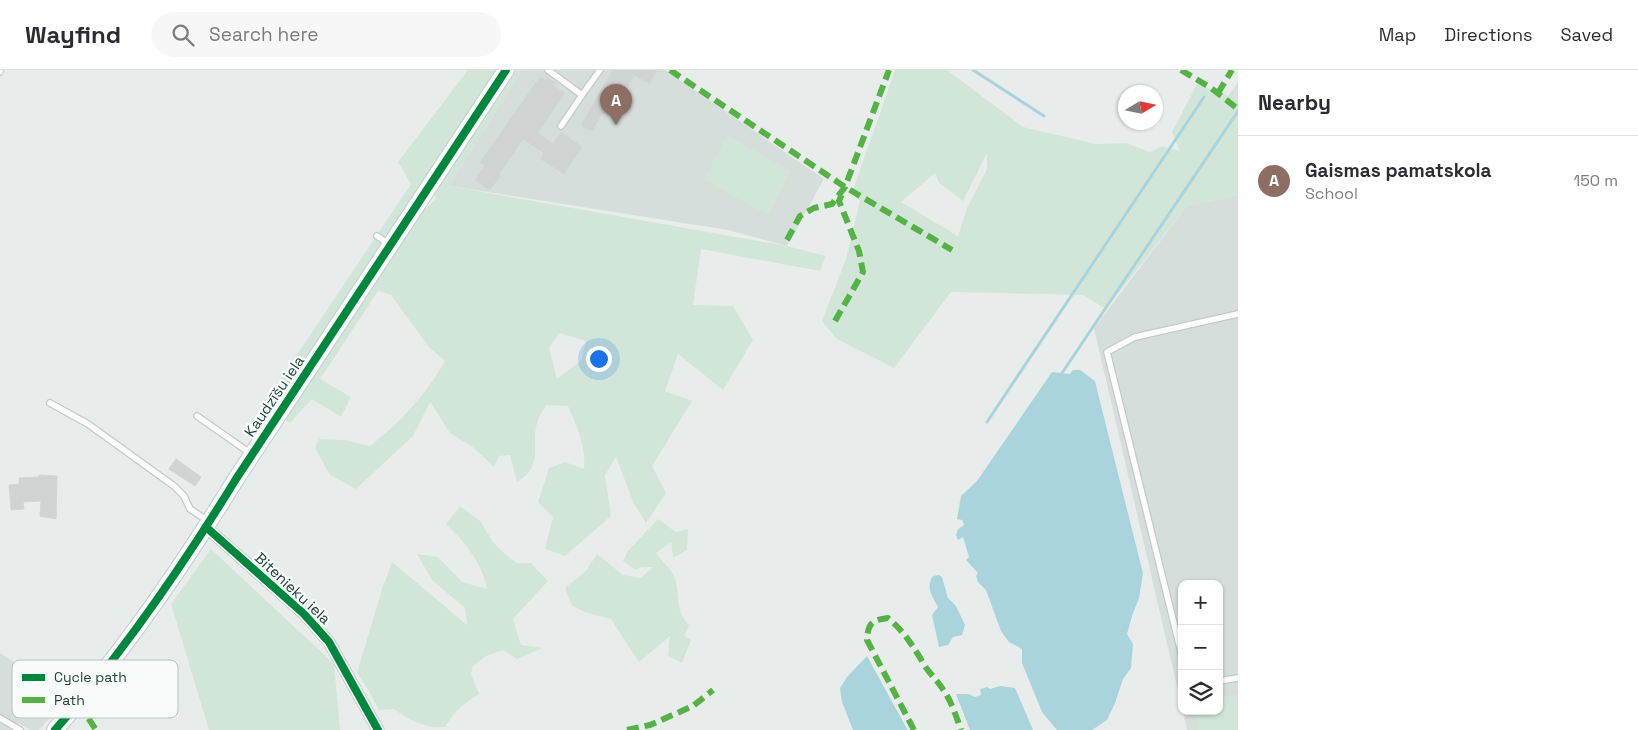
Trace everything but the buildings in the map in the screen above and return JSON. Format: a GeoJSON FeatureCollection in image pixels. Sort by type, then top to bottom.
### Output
{"type":"FeatureCollection","features":[{"type":"Feature","properties":{"kind":"street","name":"Kaudzīšu iela"},"geometry":{"type":"LineString","coordinates":[[112,660],[208,524],[384,241],[506,70]]}},
{"type":"Feature","properties":{"kind":"street","name":"Bitenieku iela"},"geometry":{"type":"LineString","coordinates":[[208,524],[304,614],[329,642],[378,730]]}},
{"type":"Feature","properties":{"kind":"street","name":"Kaudzīšu iela"},"geometry":{"type":"LineString","coordinates":[[55,730],[66,718]]}},
{"type":"Feature","properties":{"kind":"lane"},"geometry":{"type":"LineString","coordinates":[[548,70],[582,95]]}},
{"type":"Feature","properties":{"kind":"lane"},"geometry":{"type":"LineString","coordinates":[[561,126],[600,70]]}},
{"type":"Feature","properties":{"kind":"lane"},"geometry":{"type":"LineString","coordinates":[[1178,640],[1107,352],[1135,337],[1238,314]]}},
{"type":"Feature","properties":{"kind":"lane"},"geometry":{"type":"LineString","coordinates":[[50,403],[88,424],[174,486],[184,496],[190,509],[208,524]]}},
{"type":"Feature","properties":{"kind":"lane"},"geometry":{"type":"LineString","coordinates":[[198,416],[252,454]]}},
{"type":"Feature","properties":{"kind":"lane"},"geometry":{"type":"LineString","coordinates":[[1223,680],[1238,678]]}},
{"type":"Feature","properties":{"kind":"lane"},"geometry":{"type":"LineString","coordinates":[[0,718],[20,730]]}},
{"type":"Feature","properties":{"kind":"shaded area"},"geometry":{"type":"Polygon","coordinates":[[[522,70],[665,70],[824,179],[787,246],[728,230],[449,186],[522,70]]]}},
{"type":"Feature","properties":{"kind":"shaded area"},"geometry":{"type":"Polygon","coordinates":[[[1238,195],[1238,730],[1187,730],[1184,715],[1223,715],[1223,580],[1178,580],[1178,691],[1094,328],[1187,206],[1238,195]]]}},
{"type":"Feature","properties":{"kind":"shaded area"},"geometry":{"type":"Polygon","coordinates":[[[0,653],[12,661],[12,718],[50,718],[39,730],[30,730],[19,723],[15,730],[0,730],[0,653]]]}},
{"type":"Feature","properties":{"kind":"green space"},"geometry":{"type":"Polygon","coordinates":[[[468,70],[522,70],[449,186],[787,246],[826,256],[820,271],[701,249],[693,305],[733,306],[753,340],[723,390],[678,354],[665,391],[692,401],[652,466],[666,493],[646,523],[634,504],[616,457],[605,475],[611,516],[565,556],[545,549],[553,517],[538,502],[549,468],[565,462],[584,469],[582,444],[568,406],[546,405],[537,425],[533,464],[525,476],[517,482],[510,455],[499,456],[494,467],[474,448],[450,433],[430,402],[413,436],[356,489],[330,475],[315,448],[319,439],[344,440],[370,446],[412,407],[430,385],[445,361],[429,347],[391,295],[378,291],[320,379],[351,397],[341,417],[312,399],[290,423],[262,407],[411,184],[398,162],[468,70]],[[429,182],[418,216],[436,199],[429,182]],[[559,333],[549,348],[557,379],[582,360],[586,341],[559,333]]]}},
{"type":"Feature","properties":{"kind":"green space"},"geometry":{"type":"Polygon","coordinates":[[[895,70],[947,70],[1023,127],[1096,144],[1126,143],[1150,152],[1162,146],[1180,151],[1172,132],[1197,84],[1228,96],[1238,82],[1238,195],[1187,206],[1106,309],[1083,295],[951,292],[894,368],[837,339],[822,321],[846,259],[860,201],[852,193],[895,70]],[[987,153],[963,201],[939,183],[935,173],[901,202],[958,236],[967,208],[987,169],[987,153]]]}},
{"type":"Feature","properties":{"kind":"green space"},"geometry":{"type":"Polygon","coordinates":[[[727,135],[791,171],[768,215],[704,180],[727,135]]]}},
{"type":"Feature","properties":{"kind":"green space"},"geometry":{"type":"Polygon","coordinates":[[[460,506],[480,521],[493,542],[505,554],[517,563],[531,563],[548,581],[513,619],[521,645],[543,648],[517,659],[503,650],[486,656],[473,666],[471,674],[479,694],[460,708],[445,727],[431,727],[411,720],[394,709],[379,710],[357,673],[392,562],[467,625],[465,608],[432,580],[417,554],[438,557],[462,582],[487,589],[485,579],[472,553],[446,524],[460,506]]]}},
{"type":"Feature","properties":{"kind":"green space"},"geometry":{"type":"Polygon","coordinates":[[[658,519],[676,532],[688,529],[687,550],[673,558],[671,542],[656,553],[674,576],[681,614],[689,625],[684,636],[691,640],[682,663],[668,656],[670,636],[639,662],[611,619],[588,613],[572,606],[565,588],[586,571],[597,554],[623,575],[641,578],[653,567],[641,567],[636,570],[623,561],[628,551],[658,519]]]}},
{"type":"Feature","properties":{"kind":"green space"},"geometry":{"type":"Polygon","coordinates":[[[211,549],[334,664],[340,730],[209,730],[171,604],[211,549]]]}},
{"type":"Feature","properties":{"kind":"green space"},"geometry":{"type":"Polygon","coordinates":[[[1238,693],[1238,730],[1198,730],[1197,715],[1223,715],[1223,697],[1238,693]]]}},
{"type":"Feature","properties":{"kind":"water"},"geometry":{"type":"Polygon","coordinates":[[[1073,370],[1080,370],[1095,381],[1143,573],[1139,598],[1127,634],[1133,644],[1131,668],[1123,679],[1107,720],[1092,730],[1057,730],[1042,712],[1022,663],[1022,649],[1009,642],[1001,631],[986,590],[978,582],[976,576],[978,573],[966,560],[969,557],[963,537],[958,540],[956,535],[958,529],[964,525],[962,520],[957,519],[961,496],[977,481],[1052,372],[1070,374],[1073,370]]]}},
{"type":"Feature","properties":{"kind":"water"},"geometry":{"type":"Polygon","coordinates":[[[939,575],[942,577],[948,598],[956,606],[965,625],[962,635],[953,637],[948,645],[939,647],[932,615],[938,607],[931,592],[930,584],[933,576],[939,575]]]}},
{"type":"Feature","properties":{"kind":"water"},"geometry":{"type":"Polygon","coordinates":[[[867,656],[908,730],[853,730],[842,702],[840,688],[847,677],[867,656]]]}},
{"type":"Feature","properties":{"kind":"water"},"geometry":{"type":"Polygon","coordinates":[[[1000,686],[1015,688],[1033,730],[970,730],[956,694],[968,694],[975,697],[981,695],[980,689],[1000,686]]]}},
{"type":"Feature","properties":{"kind":"waterway"},"geometry":{"type":"LineString","coordinates":[[973,70],[1044,116]]}},
{"type":"Feature","properties":{"kind":"waterway"},"geometry":{"type":"LineString","coordinates":[[987,422],[1204,97]]}},
{"type":"Feature","properties":{"kind":"waterway"},"geometry":{"type":"LineString","coordinates":[[1060,376],[1238,111]]}},
{"type":"Feature","properties":{"kind":"railway"},"geometry":{"type":"LineString","coordinates":[[0,74],[2,70]]}},
{"type":"Feature","properties":{"kind":"marked path"},"geometry":{"type":"LineString","coordinates":[[670,70],[845,187],[952,250]]}},
{"type":"Feature","properties":{"kind":"marked path"},"geometry":{"type":"LineString","coordinates":[[787,240],[800,216],[814,208],[832,204],[845,187],[889,70]]}},
{"type":"Feature","properties":{"kind":"marked path"},"geometry":{"type":"LineString","coordinates":[[1181,70],[1211,88],[1238,109]]}},
{"type":"Feature","properties":{"kind":"marked path"},"geometry":{"type":"LineString","coordinates":[[1218,93],[1232,70]]}},
{"type":"Feature","properties":{"kind":"marked path"},"geometry":{"type":"LineString","coordinates":[[835,321],[863,272],[859,251],[839,201],[842,194]]}},
{"type":"Feature","properties":{"kind":"marked path"},"geometry":{"type":"LineString","coordinates":[[914,730],[867,640],[868,630],[875,621],[888,618],[909,640],[945,693],[961,730]]}},
{"type":"Feature","properties":{"kind":"marked path"},"geometry":{"type":"LineString","coordinates":[[627,730],[650,725],[693,706],[713,690]]}},
{"type":"Feature","properties":{"kind":"marked path"},"geometry":{"type":"LineString","coordinates":[[88,718],[96,730]]}},
{"type":"Feature","properties":{"kind":"cycle path"},"geometry":{"type":"LineString","coordinates":[[113,660],[151,609],[195,545],[236,479],[506,70]]}},
{"type":"Feature","properties":{"kind":"cycle path"},"geometry":{"type":"LineString","coordinates":[[206,527],[304,614],[329,642],[378,730]]}},
{"type":"Feature","properties":{"kind":"cycle path"},"geometry":{"type":"LineString","coordinates":[[55,730],[65,718]]}},
{"type":"Feature","properties":{"kind":"place","name":"Gaismas pamatskola"},"geometry":{"type":"Point","coordinates":[616,125]}}]}
